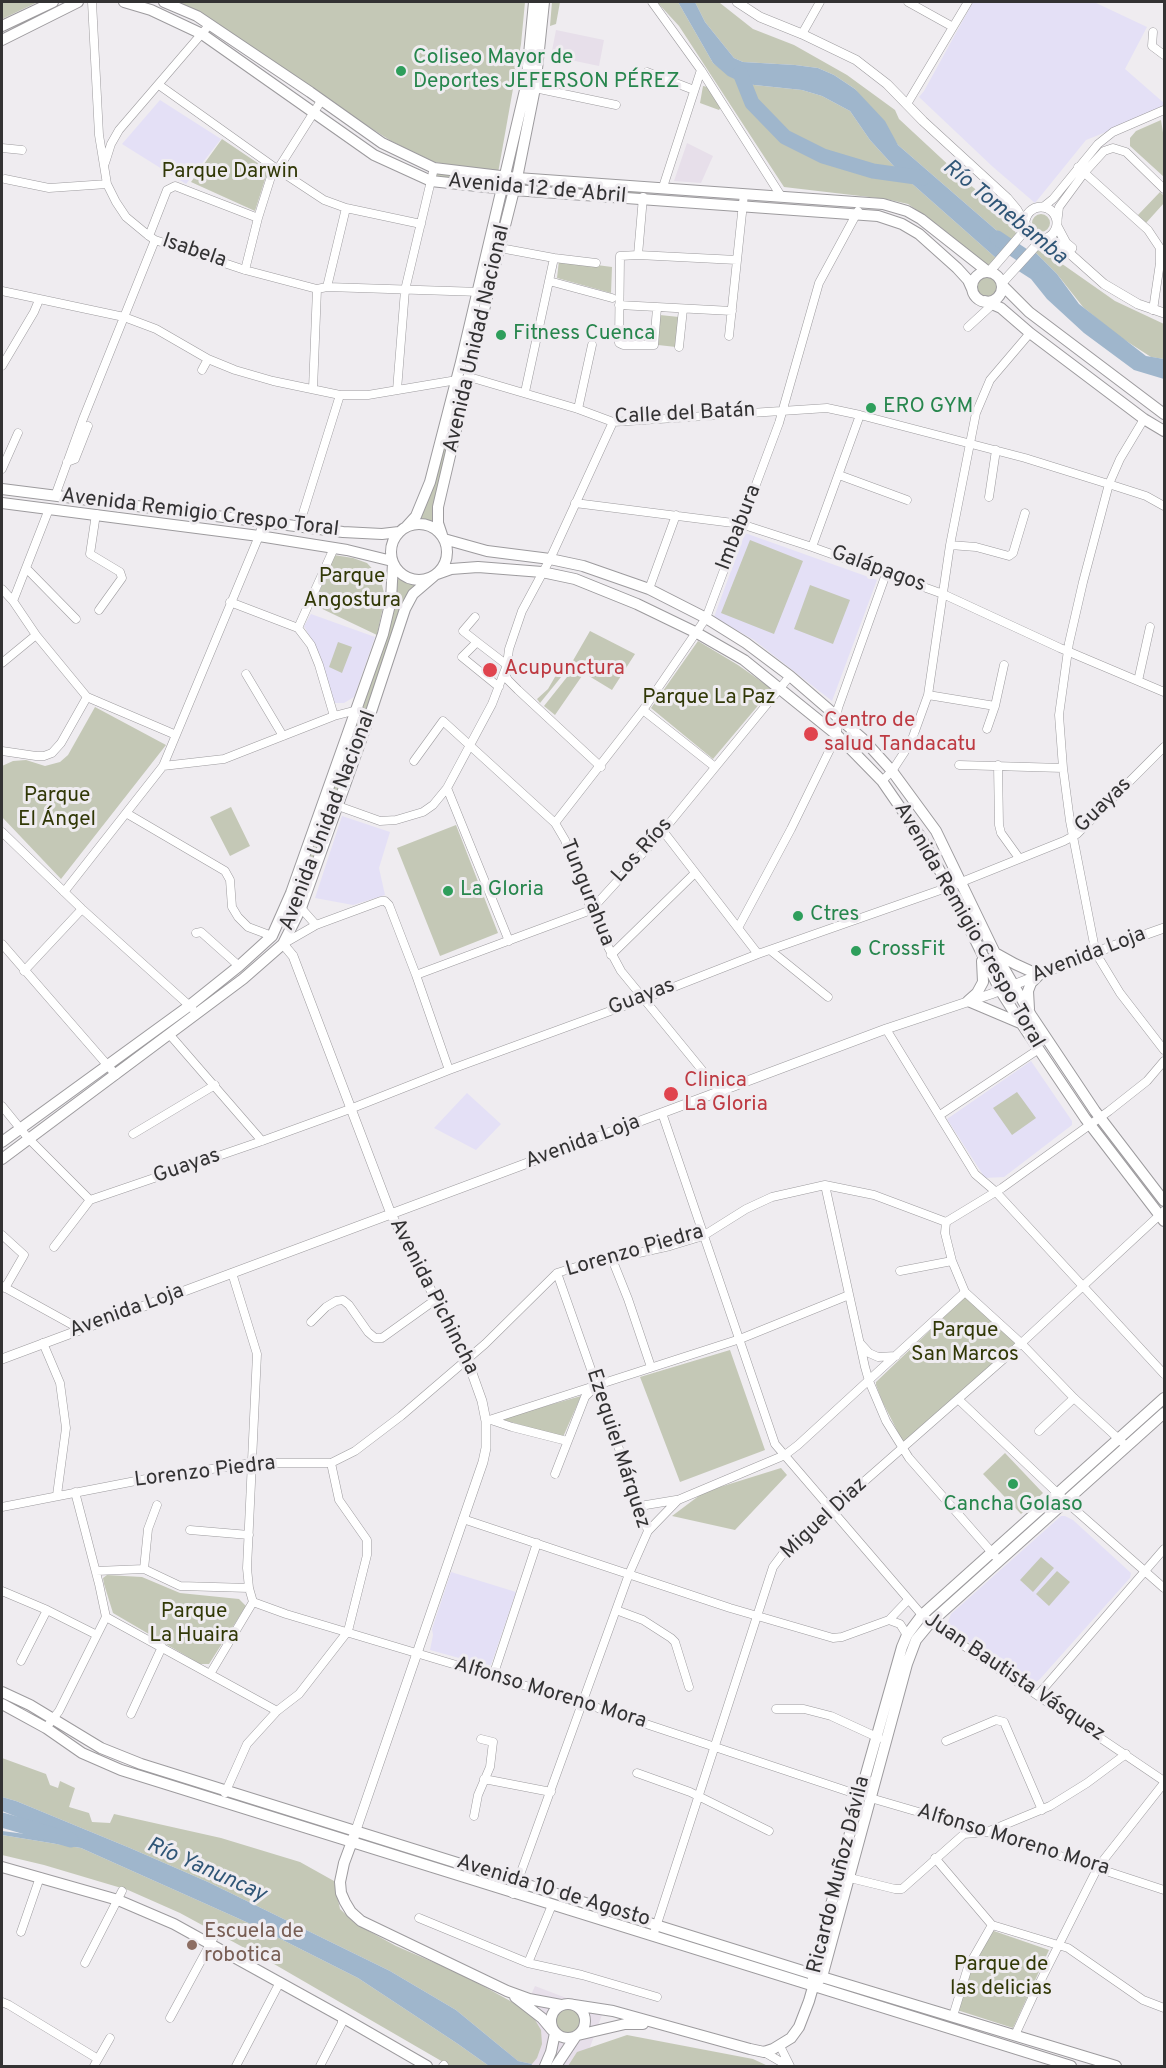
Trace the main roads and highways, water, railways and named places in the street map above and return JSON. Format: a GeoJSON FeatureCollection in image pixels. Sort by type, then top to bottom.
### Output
{"type":"FeatureCollection","features":[{"type":"Feature","properties":{"kind":"main road"},"geometry":{"type":"LineString","coordinates":[[2,26],[53,2]]}},
{"type":"Feature","properties":{"kind":"main road"},"geometry":{"type":"LineString","coordinates":[[2,40],[78,2]]}},
{"type":"Feature","properties":{"kind":"main road","name":"Avenida 12 de Abril"},"geometry":{"type":"LineString","coordinates":[[124,2],[151,10],[202,34],[374,155],[431,181],[514,190],[878,216],[902,224],[919,234],[957,268],[968,280],[976,297],[1001,308],[1030,333],[1144,419],[1164,430]]}},
{"type":"Feature","properties":{"kind":"main road","name":"Avenida 12 de Abril"},"geometry":{"type":"LineString","coordinates":[[164,2],[210,24],[382,143],[434,168],[517,178],[864,202],[883,204],[907,211],[998,275],[1029,312],[1164,414]]}},
{"type":"Feature","properties":{"kind":"main road","name":"Avenida Unidad Nacional"},"geometry":{"type":"LineString","coordinates":[[442,537],[438,523],[438,507],[462,379],[483,292],[505,176],[531,87],[534,2]]}},
{"type":"Feature","properties":{"kind":"main road","name":"Avenida Unidad Nacional"},"geometry":{"type":"LineString","coordinates":[[483,292],[500,248],[517,178],[544,2]]}},
{"type":"Feature","properties":{"kind":"main road"},"geometry":{"type":"LineString","coordinates":[[972,289],[976,277],[990,271]]}},
{"type":"Feature","properties":{"kind":"main road"},"geometry":{"type":"LineString","coordinates":[[989,303],[1001,293],[1003,283]]}},
{"type":"Feature","properties":{"kind":"main road","name":"Avenida Unidad Nacional"},"geometry":{"type":"LineString","coordinates":[[402,530],[416,516],[423,503],[462,379]]}},
{"type":"Feature","properties":{"kind":"main road","name":"Avenida Remigio Crespo Toral"},"geometry":{"type":"LineString","coordinates":[[2,489],[361,533],[382,534],[402,530]]}},
{"type":"Feature","properties":{"kind":"main road","name":"Avenida Remigio Crespo Toral"},"geometry":{"type":"LineString","coordinates":[[2,503],[259,536],[334,548],[392,562]]}},
{"type":"Feature","properties":{"kind":"main road"},"geometry":{"type":"LineString","coordinates":[[421,524],[436,530],[442,537],[447,548],[447,557],[435,575],[418,580],[410,579],[397,570],[392,562],[391,546],[402,530],[421,524]]}},
{"type":"Feature","properties":{"kind":"main road","name":"Avenida Remigio Crespo Toral"},"geometry":{"type":"LineString","coordinates":[[442,537],[487,551],[550,559],[583,566],[649,589],[706,618],[746,643],[837,714],[892,771],[936,831],[995,952],[1031,1015],[1100,1118],[1164,1201]]}},
{"type":"Feature","properties":{"kind":"main road","name":"Avenida Unidad Nacional"},"geometry":{"type":"LineString","coordinates":[[2,1159],[170,1035],[193,1010],[272,936],[291,893],[389,614],[392,562]]}},
{"type":"Feature","properties":{"kind":"main road","name":"Avenida Remigio Crespo Toral"},"geometry":{"type":"LineString","coordinates":[[435,575],[451,569],[478,567],[542,572],[575,579],[637,604],[698,633],[744,660],[837,735],[882,781],[920,836],[949,887],[1000,990],[1021,1023],[1089,1124],[1163,1216]]}},
{"type":"Feature","properties":{"kind":"main road","name":"Avenida Unidad Nacional"},"geometry":{"type":"LineString","coordinates":[[2,1140],[108,1064],[243,979],[283,944],[301,908],[405,609],[413,594],[435,575]]}},
{"type":"Feature","properties":{"kind":"main road","name":"Avenida Pichincha"},"geometry":{"type":"LineString","coordinates":[[272,936],[283,944]]}},
{"type":"Feature","properties":{"kind":"main road"},"geometry":{"type":"LineString","coordinates":[[995,952],[1040,975],[1031,983],[1028,991],[1027,1001],[1031,1015]]}},
{"type":"Feature","properties":{"kind":"main road"},"geometry":{"type":"LineString","coordinates":[[981,954],[983,982],[969,1001],[1021,1023]]}},
{"type":"Feature","properties":{"kind":"main road","name":"Ricardo Muñoz Dávila"},"geometry":{"type":"LineString","coordinates":[[1123,1444],[1164,1398]]}},
{"type":"Feature","properties":{"kind":"main road","name":"Ricardo Muñoz Dávila"},"geometry":{"type":"LineString","coordinates":[[818,1975],[907,1635],[1123,1444],[1164,1413]]}},
{"type":"Feature","properties":{"kind":"main road","name":"Ricardo Muñoz Dávila"},"geometry":{"type":"LineString","coordinates":[[881,1738],[911,1650],[926,1619]]}},
{"type":"Feature","properties":{"kind":"main road","name":"Avenida 10 de Agosto"},"geometry":{"type":"LineString","coordinates":[[2,1692],[30,1705],[87,1741],[110,1752],[223,1796],[352,1842],[1071,2067]]}},
{"type":"Feature","properties":{"kind":"main road","name":"Avenida 10 de Agosto"},"geometry":{"type":"LineString","coordinates":[[2,1704],[46,1728],[82,1753],[102,1762],[356,1830],[1116,2067]]}},
{"type":"Feature","properties":{"kind":"main road","name":"Ricardo Muñoz Dávila"},"geometry":{"type":"LineString","coordinates":[[813,1987],[850,1878],[865,1796]]}},
{"type":"Feature","properties":{"kind":"main road","name":"Avenida Pichincha"},"geometry":{"type":"LineString","coordinates":[[356,1830],[340,1882],[341,1893],[351,1912],[361,1921],[378,1930],[507,1991]]}},
{"type":"Feature","properties":{"kind":"main road"},"geometry":{"type":"LineString","coordinates":[[2,1867],[120,1895],[174,1924],[212,1939],[280,1982],[427,2067]]}},
{"type":"Feature","properties":{"kind":"main road"},"geometry":{"type":"LineString","coordinates":[[507,1991],[529,1999],[613,2011],[764,2052],[780,2046],[791,2038],[799,2027],[813,1987]]}},
{"type":"Feature","properties":{"kind":"main road"},"geometry":{"type":"LineString","coordinates":[[507,1991],[564,2038],[625,2024],[658,2024]]}},
{"type":"Feature","properties":{"kind":"main road"},"geometry":{"type":"LineString","coordinates":[[545,2067],[551,2052],[554,2032],[551,2016],[561,2005]]}},
{"type":"Feature","properties":{"kind":"main road"},"geometry":{"type":"LineString","coordinates":[[556,2067],[584,2026],[582,2012],[574,2005]]}},
{"type":"Feature","properties":{"kind":"water"},"geometry":{"type":"Polygon","coordinates":[[[678,2],[695,2],[705,22],[734,58],[743,62],[818,68],[834,75],[855,89],[885,121],[898,145],[1011,243],[996,258],[900,173],[870,140],[850,111],[822,96],[802,90],[745,84],[728,76],[713,63],[678,2]]]}},
{"type":"Feature","properties":{"kind":"water"},"geometry":{"type":"Polygon","coordinates":[[[1034,251],[1057,274],[1079,304],[1146,356],[1164,359],[1164,379],[1134,370],[1084,333],[1047,299],[1031,279],[1017,270],[1034,251]]]}},
{"type":"Feature","properties":{"kind":"water"},"geometry":{"type":"Polygon","coordinates":[[[2,1797],[208,1882],[390,1971],[456,2010],[518,2061],[532,2064],[531,2066],[489,2066],[358,1978],[253,1925],[81,1848],[2,1835],[2,1831],[41,1836],[57,1833],[2,1811],[2,1797]]]}},
{"type":"Feature","properties":{"kind":"waterway"},"geometry":{"type":"LineString","coordinates":[[740,73],[752,103],[785,137],[823,156],[873,171],[923,178]]}},
{"type":"Feature","properties":{"kind":"waterway","name":"Río Tomebamba"},"geometry":{"type":"LineString","coordinates":[[997,238],[1037,265]]}},
{"type":"Feature","properties":{"kind":"waterway","name":"Río Yanuncay"},"geometry":{"type":"LineString","coordinates":[[2,1820],[71,1840]]}},
{"type":"Feature","properties":{"kind":"place","name":"Coliseo Mayor de Deportes JEFERSON PÉREZ"},"geometry":{"type":"Point","coordinates":[401,71]}},
{"type":"Feature","properties":{"kind":"place","name":"Fitness Cuenca"},"geometry":{"type":"Point","coordinates":[501,335]}},
{"type":"Feature","properties":{"kind":"place","name":"ERO GYM"},"geometry":{"type":"Point","coordinates":[871,408]}},
{"type":"Feature","properties":{"kind":"place","name":"Acupunctura"},"geometry":{"type":"Point","coordinates":[490,670]}},
{"type":"Feature","properties":{"kind":"place","name":"Centro de salud Tandacatu"},"geometry":{"type":"Point","coordinates":[811,734]}},
{"type":"Feature","properties":{"kind":"place","name":"La Gloria"},"geometry":{"type":"Point","coordinates":[448,891]}},
{"type":"Feature","properties":{"kind":"place","name":"Ctres"},"geometry":{"type":"Point","coordinates":[798,916]}},
{"type":"Feature","properties":{"kind":"place","name":"CrossFit"},"geometry":{"type":"Point","coordinates":[856,951]}},
{"type":"Feature","properties":{"kind":"place","name":"Clinica La Gloria"},"geometry":{"type":"Point","coordinates":[671,1094]}},
{"type":"Feature","properties":{"kind":"place","name":"Cancha Golaso"},"geometry":{"type":"Point","coordinates":[1013,1484]}},
{"type":"Feature","properties":{"kind":"place","name":"Escuela de robotica"},"geometry":{"type":"Point","coordinates":[192,1945]}},
{"type":"Feature","properties":{"kind":"park label","name":"Parque Darwin"},"geometry":{"type":"Point","coordinates":[230,173]}},
{"type":"Feature","properties":{"kind":"park label","name":"Parque Angostura"},"geometry":{"type":"Point","coordinates":[352,590]}},
{"type":"Feature","properties":{"kind":"park label","name":"Parque La Paz"},"geometry":{"type":"Point","coordinates":[709,699]}},
{"type":"Feature","properties":{"kind":"park label","name":"Parque El Ángel"},"geometry":{"type":"Point","coordinates":[57,809]}},
{"type":"Feature","properties":{"kind":"park label","name":"Parque San Marcos"},"geometry":{"type":"Point","coordinates":[965,1344]}},
{"type":"Feature","properties":{"kind":"park label","name":"Parque La Huaira"},"geometry":{"type":"Point","coordinates":[194,1625]}},
{"type":"Feature","properties":{"kind":"park label","name":"Parque de las delicias"},"geometry":{"type":"Point","coordinates":[1001,1978]}}]}
